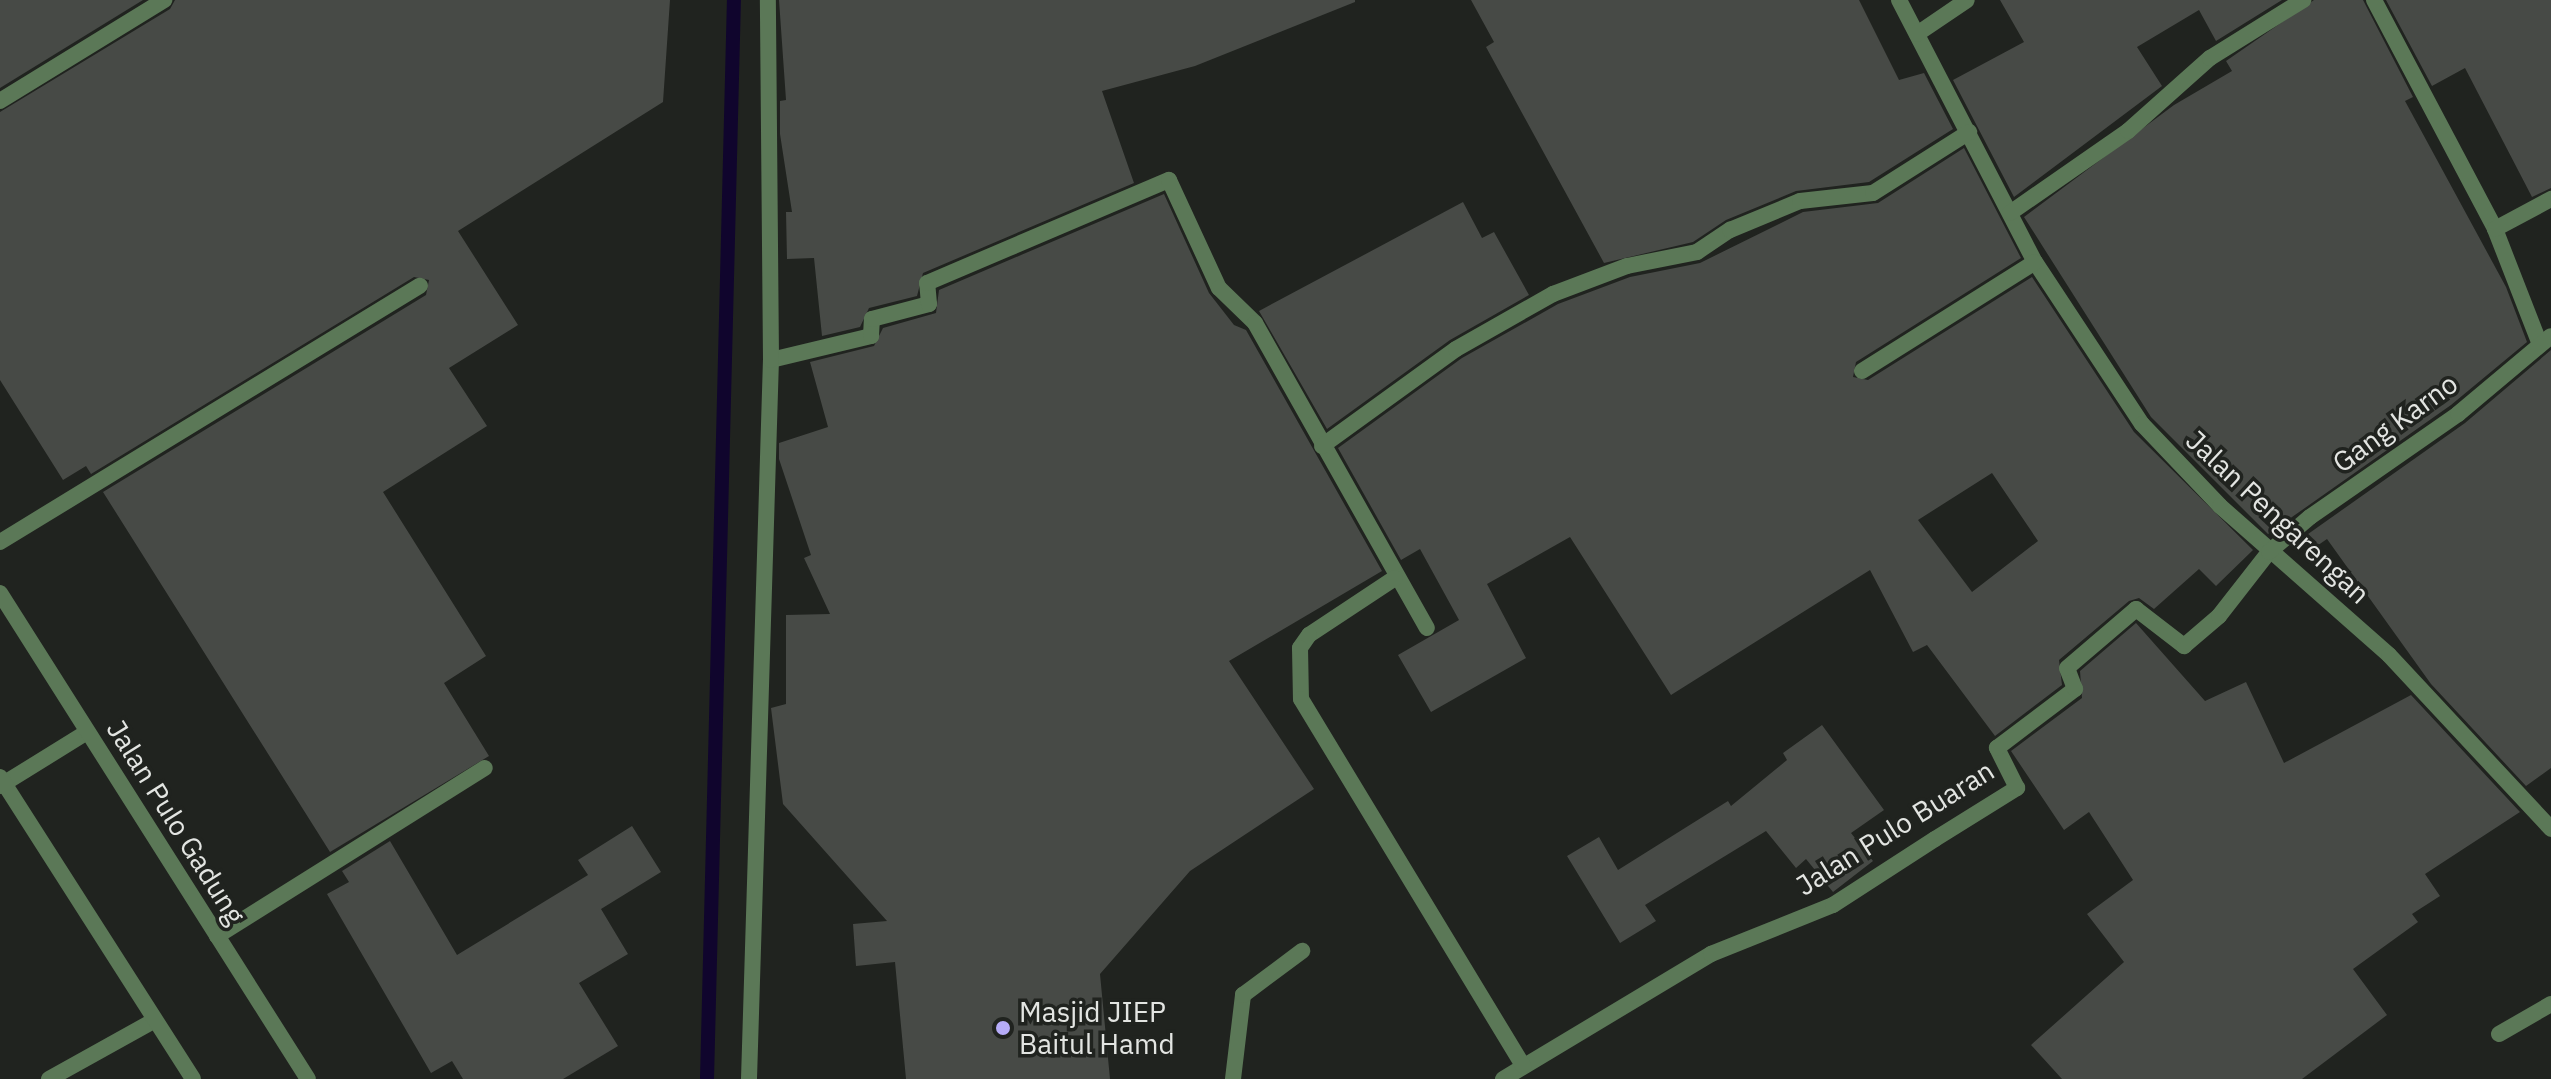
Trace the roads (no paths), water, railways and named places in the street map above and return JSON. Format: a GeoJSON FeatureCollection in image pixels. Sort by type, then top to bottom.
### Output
{"type":"FeatureCollection","features":[{"type":"Feature","properties":{"kind":"street"},"geometry":{"type":"LineString","coordinates":[[0,101],[164,0]]}},
{"type":"Feature","properties":{"kind":"street"},"geometry":{"type":"LineString","coordinates":[[749,1079],[771,360],[768,0]]}},
{"type":"Feature","properties":{"kind":"street","name":"Jalan Pengarengan"},"geometry":{"type":"LineString","coordinates":[[1899,0],[2035,262],[2142,424],[2269,552],[2389,655],[2551,829]]}},
{"type":"Feature","properties":{"kind":"street"},"geometry":{"type":"LineString","coordinates":[[1917,34],[1967,0]]}},
{"type":"Feature","properties":{"kind":"street"},"geometry":{"type":"LineString","coordinates":[[2010,213],[2128,131],[2210,58],[2303,0]]}},
{"type":"Feature","properties":{"kind":"street"},"geometry":{"type":"LineString","coordinates":[[2374,0],[2495,229],[2545,339]]}},
{"type":"Feature","properties":{"kind":"street"},"geometry":{"type":"LineString","coordinates":[[1322,446],[1456,349],[1553,294],[1627,266],[1697,252],[1730,230],[1800,201],[1873,193],[1969,132]]}},
{"type":"Feature","properties":{"kind":"street"},"geometry":{"type":"LineString","coordinates":[[771,360],[871,336],[872,319],[929,304],[927,283],[1169,180],[1219,288],[1255,323],[1395,578],[1427,628]]}},
{"type":"Feature","properties":{"kind":"street"},"geometry":{"type":"LineString","coordinates":[[2495,229],[2551,199]]}},
{"type":"Feature","properties":{"kind":"street"},"geometry":{"type":"LineString","coordinates":[[1862,371],[2035,262]]}},
{"type":"Feature","properties":{"kind":"street"},"geometry":{"type":"LineString","coordinates":[[0,542],[420,286]]}},
{"type":"Feature","properties":{"kind":"street","name":"Gang Karno"},"geometry":{"type":"LineString","coordinates":[[2269,552],[2458,414],[2545,339]]}},
{"type":"Feature","properties":{"kind":"street","name":"Jalan Pulo Buaran"},"geometry":{"type":"LineString","coordinates":[[1503,1079],[1711,954],[1833,905],[2017,788],[1997,748],[2075,689],[2067,668],[2136,609],[2184,646],[2219,616],[2269,552]]}},
{"type":"Feature","properties":{"kind":"street"},"geometry":{"type":"LineString","coordinates":[[1395,578],[1309,635],[1300,648],[1301,699],[1523,1066]]}},
{"type":"Feature","properties":{"kind":"street","name":"Jalan Pulo Gadung"},"geometry":{"type":"LineString","coordinates":[[0,593],[308,1079]]}},
{"type":"Feature","properties":{"kind":"street"},"geometry":{"type":"LineString","coordinates":[[87,732],[1,782],[193,1079]]}},
{"type":"Feature","properties":{"kind":"street"},"geometry":{"type":"LineString","coordinates":[[217,936],[485,768]]}},
{"type":"Feature","properties":{"kind":"street"},"geometry":{"type":"LineString","coordinates":[[1233,1079],[1243,995],[1302,951]]}},
{"type":"Feature","properties":{"kind":"street"},"geometry":{"type":"LineString","coordinates":[[2499,1034],[2551,1004]]}},
{"type":"Feature","properties":{"kind":"street"},"geometry":{"type":"LineString","coordinates":[[49,1079],[77,1072],[155,1020]]}},
{"type":"Feature","properties":{"kind":"waterway"},"geometry":{"type":"LineString","coordinates":[[707,1079],[734,0]]}},
{"type":"Feature","properties":{"kind":"place","name":"Masjid JIEP Baitul Hamd"},"geometry":{"type":"Point","coordinates":[1003,1028]}}]}
